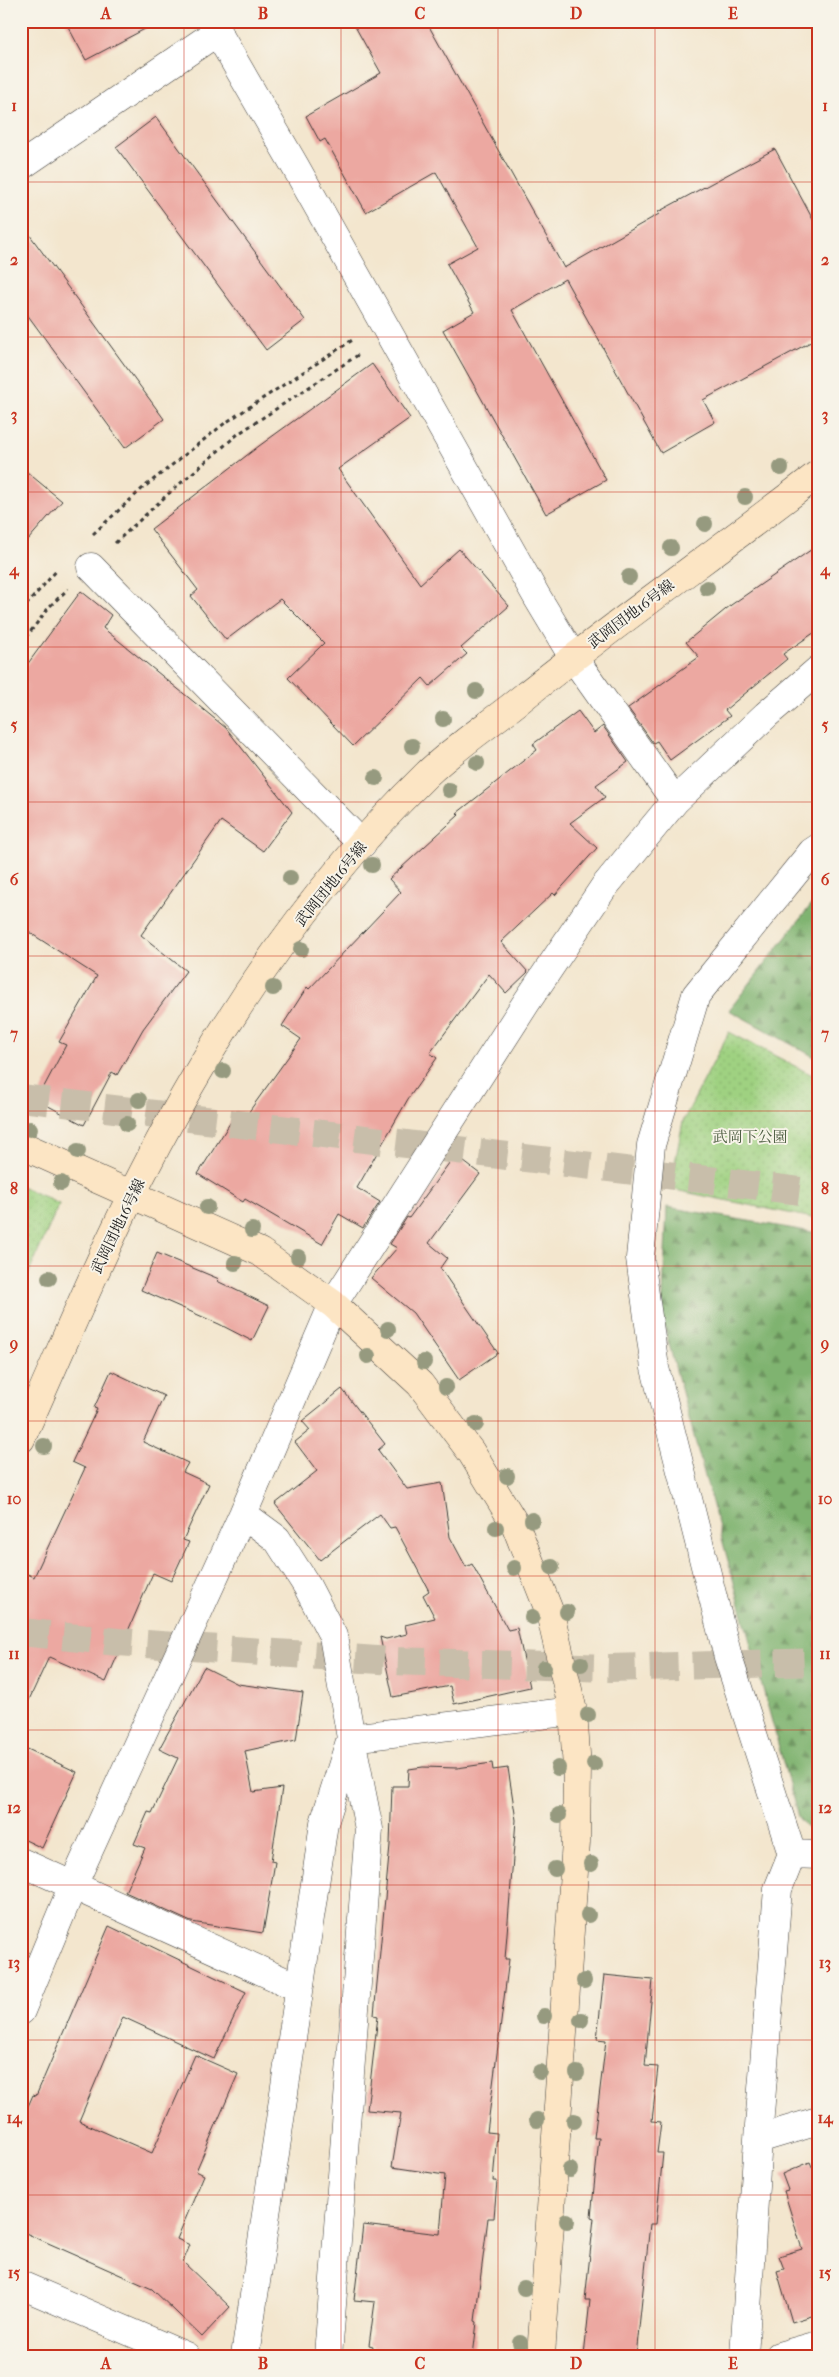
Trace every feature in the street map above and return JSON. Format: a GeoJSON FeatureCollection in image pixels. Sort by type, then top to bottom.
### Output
{"type":"FeatureCollection","features":[{"type":"Feature","properties":{"kind":"street"},"geometry":{"type":"LineString","coordinates":[[21,166],[214,27],[296,166],[537,597],[573,657],[675,801]]}},
{"type":"Feature","properties":{"kind":"street","name":"武岡団地16号線"},"geometry":{"type":"LineString","coordinates":[[21,1439],[106,1248],[205,1060],[257,978],[362,844],[428,774],[573,657],[818,474]]}},
{"type":"Feature","properties":{"kind":"street"},"geometry":{"type":"LineString","coordinates":[[91,567],[362,844]]}},
{"type":"Feature","properties":{"kind":"street"},"geometry":{"type":"LineString","coordinates":[[21,2011],[73,1885],[243,1514],[333,1304],[526,1003],[604,887],[675,801],[766,715],[818,670]]}},
{"type":"Feature","properties":{"kind":"street"},"geometry":{"type":"LineString","coordinates":[[744,2356],[758,2139],[778,1888],[805,1854],[728,1657],[655,1368],[640,1258],[651,1145],[696,995],[812,852],[818,848]]}},
{"type":"Feature","properties":{"kind":"street"},"geometry":{"type":"LineString","coordinates":[[21,1144],[260,1252],[333,1304],[420,1384],[471,1452],[515,1524],[550,1613],[574,1711],[577,1768],[576,1842],[541,2356]]}},
{"type":"Feature","properties":{"kind":"street"},"geometry":{"type":"LineString","coordinates":[[243,1514],[277,1539],[307,1586],[333,1636],[369,1829],[328,2356]]}},
{"type":"Feature","properties":{"kind":"street"},"geometry":{"type":"LineString","coordinates":[[351,1738],[574,1711]]}},
{"type":"Feature","properties":{"kind":"street"},"geometry":{"type":"LineString","coordinates":[[246,2356],[324,1823],[351,1738]]}},
{"type":"Feature","properties":{"kind":"street"},"geometry":{"type":"LineString","coordinates":[[21,1862],[299,1988]]}},
{"type":"Feature","properties":{"kind":"street"},"geometry":{"type":"LineString","coordinates":[[758,2139],[818,2121]]}},
{"type":"Feature","properties":{"kind":"street"},"geometry":{"type":"LineString","coordinates":[[21,2285],[186,2356]]}},
{"type":"Feature","properties":{"kind":"street"},"geometry":{"type":"LineString","coordinates":[[779,2356],[818,2345]]}},
{"type":"Feature","properties":{"kind":"path"},"geometry":{"type":"LineString","coordinates":[[88,539],[143,488],[225,423],[362,333]]}},
{"type":"Feature","properties":{"kind":"path"},"geometry":{"type":"LineString","coordinates":[[21,644],[50,606],[168,494],[238,434],[362,352]]}},
{"type":"Feature","properties":{"kind":"path"},"geometry":{"type":"LineString","coordinates":[[21,611],[61,566]]}},
{"type":"Feature","properties":{"kind":"green space"},"geometry":{"type":"Polygon","coordinates":[[[818,896],[818,1059],[729,1010],[818,896]]]}},
{"type":"Feature","properties":{"kind":"green space","name":"武岡下公園"},"geometry":{"type":"Polygon","coordinates":[[[729,1032],[818,1078],[818,1219],[670,1189],[683,1121],[729,1032]]]}},
{"type":"Feature","properties":{"kind":"green space"},"geometry":{"type":"Polygon","coordinates":[[[21,1186],[59,1204],[21,1291],[21,1186]]]}},
{"type":"Feature","properties":{"kind":"green space"},"geometry":{"type":"Polygon","coordinates":[[[667,1207],[818,1233],[818,1835],[812,1834],[798,1817],[662,1319],[667,1207]]]}},
{"type":"Feature","properties":{"kind":"building"},"geometry":{"type":"Polygon","coordinates":[[[65,21],[160,21],[86,60],[65,21]]]}},
{"type":"Feature","properties":{"kind":"building"},"geometry":{"type":"Polygon","coordinates":[[[352,21],[426,21],[564,268],[659,214],[658,212],[775,149],[818,229],[818,338],[703,400],[715,422],[661,453],[565,279],[512,310],[606,480],[546,514],[443,330],[474,312],[447,264],[478,247],[436,172],[366,212],[325,139],[320,142],[306,116],[381,73],[352,21]]]}},
{"type":"Feature","properties":{"kind":"building"},"geometry":{"type":"Polygon","coordinates":[[[156,117],[305,320],[266,350],[116,147],[156,117]]]}},
{"type":"Feature","properties":{"kind":"building"},"geometry":{"type":"Polygon","coordinates":[[[21,223],[164,419],[125,448],[21,306],[21,223]]]}},
{"type":"Feature","properties":{"kind":"building"},"geometry":{"type":"Polygon","coordinates":[[[372,364],[410,418],[338,469],[420,584],[459,549],[509,606],[461,648],[467,654],[430,686],[423,678],[353,746],[288,678],[324,643],[280,599],[226,640],[191,596],[198,590],[151,529],[259,446],[372,364]]]}},
{"type":"Feature","properties":{"kind":"building"},"geometry":{"type":"Polygon","coordinates":[[[21,467],[62,501],[21,548],[21,467]]]}},
{"type":"Feature","properties":{"kind":"building"},"geometry":{"type":"Polygon","coordinates":[[[818,545],[818,630],[783,654],[787,659],[725,710],[730,716],[670,760],[657,741],[653,743],[628,708],[699,657],[686,642],[731,605],[818,545]]]}},
{"type":"Feature","properties":{"kind":"building"},"geometry":{"type":"Polygon","coordinates":[[[81,591],[111,615],[103,628],[226,728],[292,812],[263,851],[221,821],[141,935],[186,971],[143,1029],[117,1075],[112,1072],[84,1125],[37,1100],[66,1045],[59,1042],[97,976],[21,927],[21,673],[81,591]]]}},
{"type":"Feature","properties":{"kind":"building"},"geometry":{"type":"Polygon","coordinates":[[[578,711],[594,733],[603,726],[628,762],[596,785],[605,797],[570,823],[597,848],[555,895],[553,893],[501,942],[528,972],[506,993],[489,974],[430,1053],[437,1058],[408,1099],[357,1188],[380,1202],[363,1228],[339,1214],[322,1244],[245,1199],[243,1202],[198,1174],[235,1115],[243,1120],[301,1039],[282,1026],[307,987],[309,989],[401,892],[389,879],[459,815],[457,813],[537,750],[533,744],[578,711]]]}},
{"type":"Feature","properties":{"kind":"building"},"geometry":{"type":"Polygon","coordinates":[[[455,1155],[480,1174],[429,1243],[447,1258],[440,1268],[498,1353],[459,1380],[413,1313],[371,1278],[397,1248],[390,1244],[407,1217],[409,1218],[455,1155]]]}},
{"type":"Feature","properties":{"kind":"building"},"geometry":{"type":"Polygon","coordinates":[[[157,1253],[219,1279],[217,1281],[269,1306],[252,1341],[219,1324],[141,1290],[157,1253]]]}},
{"type":"Feature","properties":{"kind":"building"},"geometry":{"type":"Polygon","coordinates":[[[111,1371],[164,1396],[143,1442],[188,1463],[183,1472],[209,1484],[183,1540],[189,1542],[171,1581],[153,1573],[106,1682],[49,1657],[21,1717],[21,1571],[34,1577],[85,1468],[72,1462],[97,1409],[94,1408],[111,1371]]]}},
{"type":"Feature","properties":{"kind":"building"},"geometry":{"type":"Polygon","coordinates":[[[342,1389],[385,1444],[378,1450],[407,1489],[442,1483],[450,1537],[466,1567],[472,1564],[508,1630],[517,1628],[530,1687],[454,1704],[450,1686],[393,1697],[380,1637],[386,1639],[407,1634],[405,1625],[435,1618],[423,1595],[429,1591],[395,1527],[390,1528],[380,1514],[320,1560],[275,1504],[317,1471],[295,1442],[310,1430],[302,1421],[342,1389]]]}},
{"type":"Feature","properties":{"kind":"building"},"geometry":{"type":"Polygon","coordinates":[[[204,1667],[238,1684],[303,1693],[296,1740],[245,1751],[253,1792],[282,1788],[271,1861],[275,1862],[263,1933],[191,1922],[125,1892],[145,1848],[134,1844],[148,1812],[152,1813],[178,1758],[159,1749],[204,1667]]]}},
{"type":"Feature","properties":{"kind":"building"},"geometry":{"type":"Polygon","coordinates":[[[21,1746],[77,1772],[42,1848],[21,1838],[21,1746]]]}},
{"type":"Feature","properties":{"kind":"building"},"geometry":{"type":"Polygon","coordinates":[[[492,1763],[493,1770],[508,1768],[516,1820],[505,1959],[509,1959],[487,2132],[497,2133],[493,2181],[497,2181],[494,2218],[488,2218],[475,2321],[477,2322],[473,2356],[371,2356],[373,2346],[369,2345],[375,2302],[354,2300],[363,2225],[440,2234],[445,2175],[392,2167],[401,2113],[367,2110],[378,2016],[374,2015],[390,1845],[392,1786],[408,1786],[409,1769],[423,1767],[457,1768],[492,1763]]]}},
{"type":"Feature","properties":{"kind":"building"},"geometry":{"type":"Polygon","coordinates":[[[109,1926],[246,1992],[214,2059],[123,2017],[79,2121],[152,2153],[195,2055],[238,2074],[196,2171],[204,2175],[177,2239],[190,2245],[183,2262],[230,2307],[202,2337],[152,2289],[21,2231],[21,2122],[33,2095],[36,2096],[109,1926]]]}},
{"type":"Feature","properties":{"kind":"building"},"geometry":{"type":"Polygon","coordinates":[[[604,1975],[653,1980],[645,2066],[658,2067],[652,2121],[661,2122],[657,2153],[663,2153],[656,2224],[650,2224],[636,2356],[584,2356],[590,2300],[585,2300],[594,2218],[591,2217],[599,2138],[594,2138],[606,2040],[597,2039],[604,1975]]]}},
{"type":"Feature","properties":{"kind":"building"},"geometry":{"type":"Polygon","coordinates":[[[810,2162],[818,2180],[818,2314],[792,2322],[777,2271],[784,2269],[779,2256],[802,2249],[784,2191],[788,2190],[782,2174],[810,2162]]]}},
{"type":"Feature","properties":{"kind":"tunnel"},"geometry":{"type":"LineString","coordinates":[[21,1098],[818,1193]]}},
{"type":"Feature","properties":{"kind":"tunnel"},"geometry":{"type":"LineString","coordinates":[[21,1632],[118,1642],[393,1661],[609,1668],[818,1662]]}}]}
